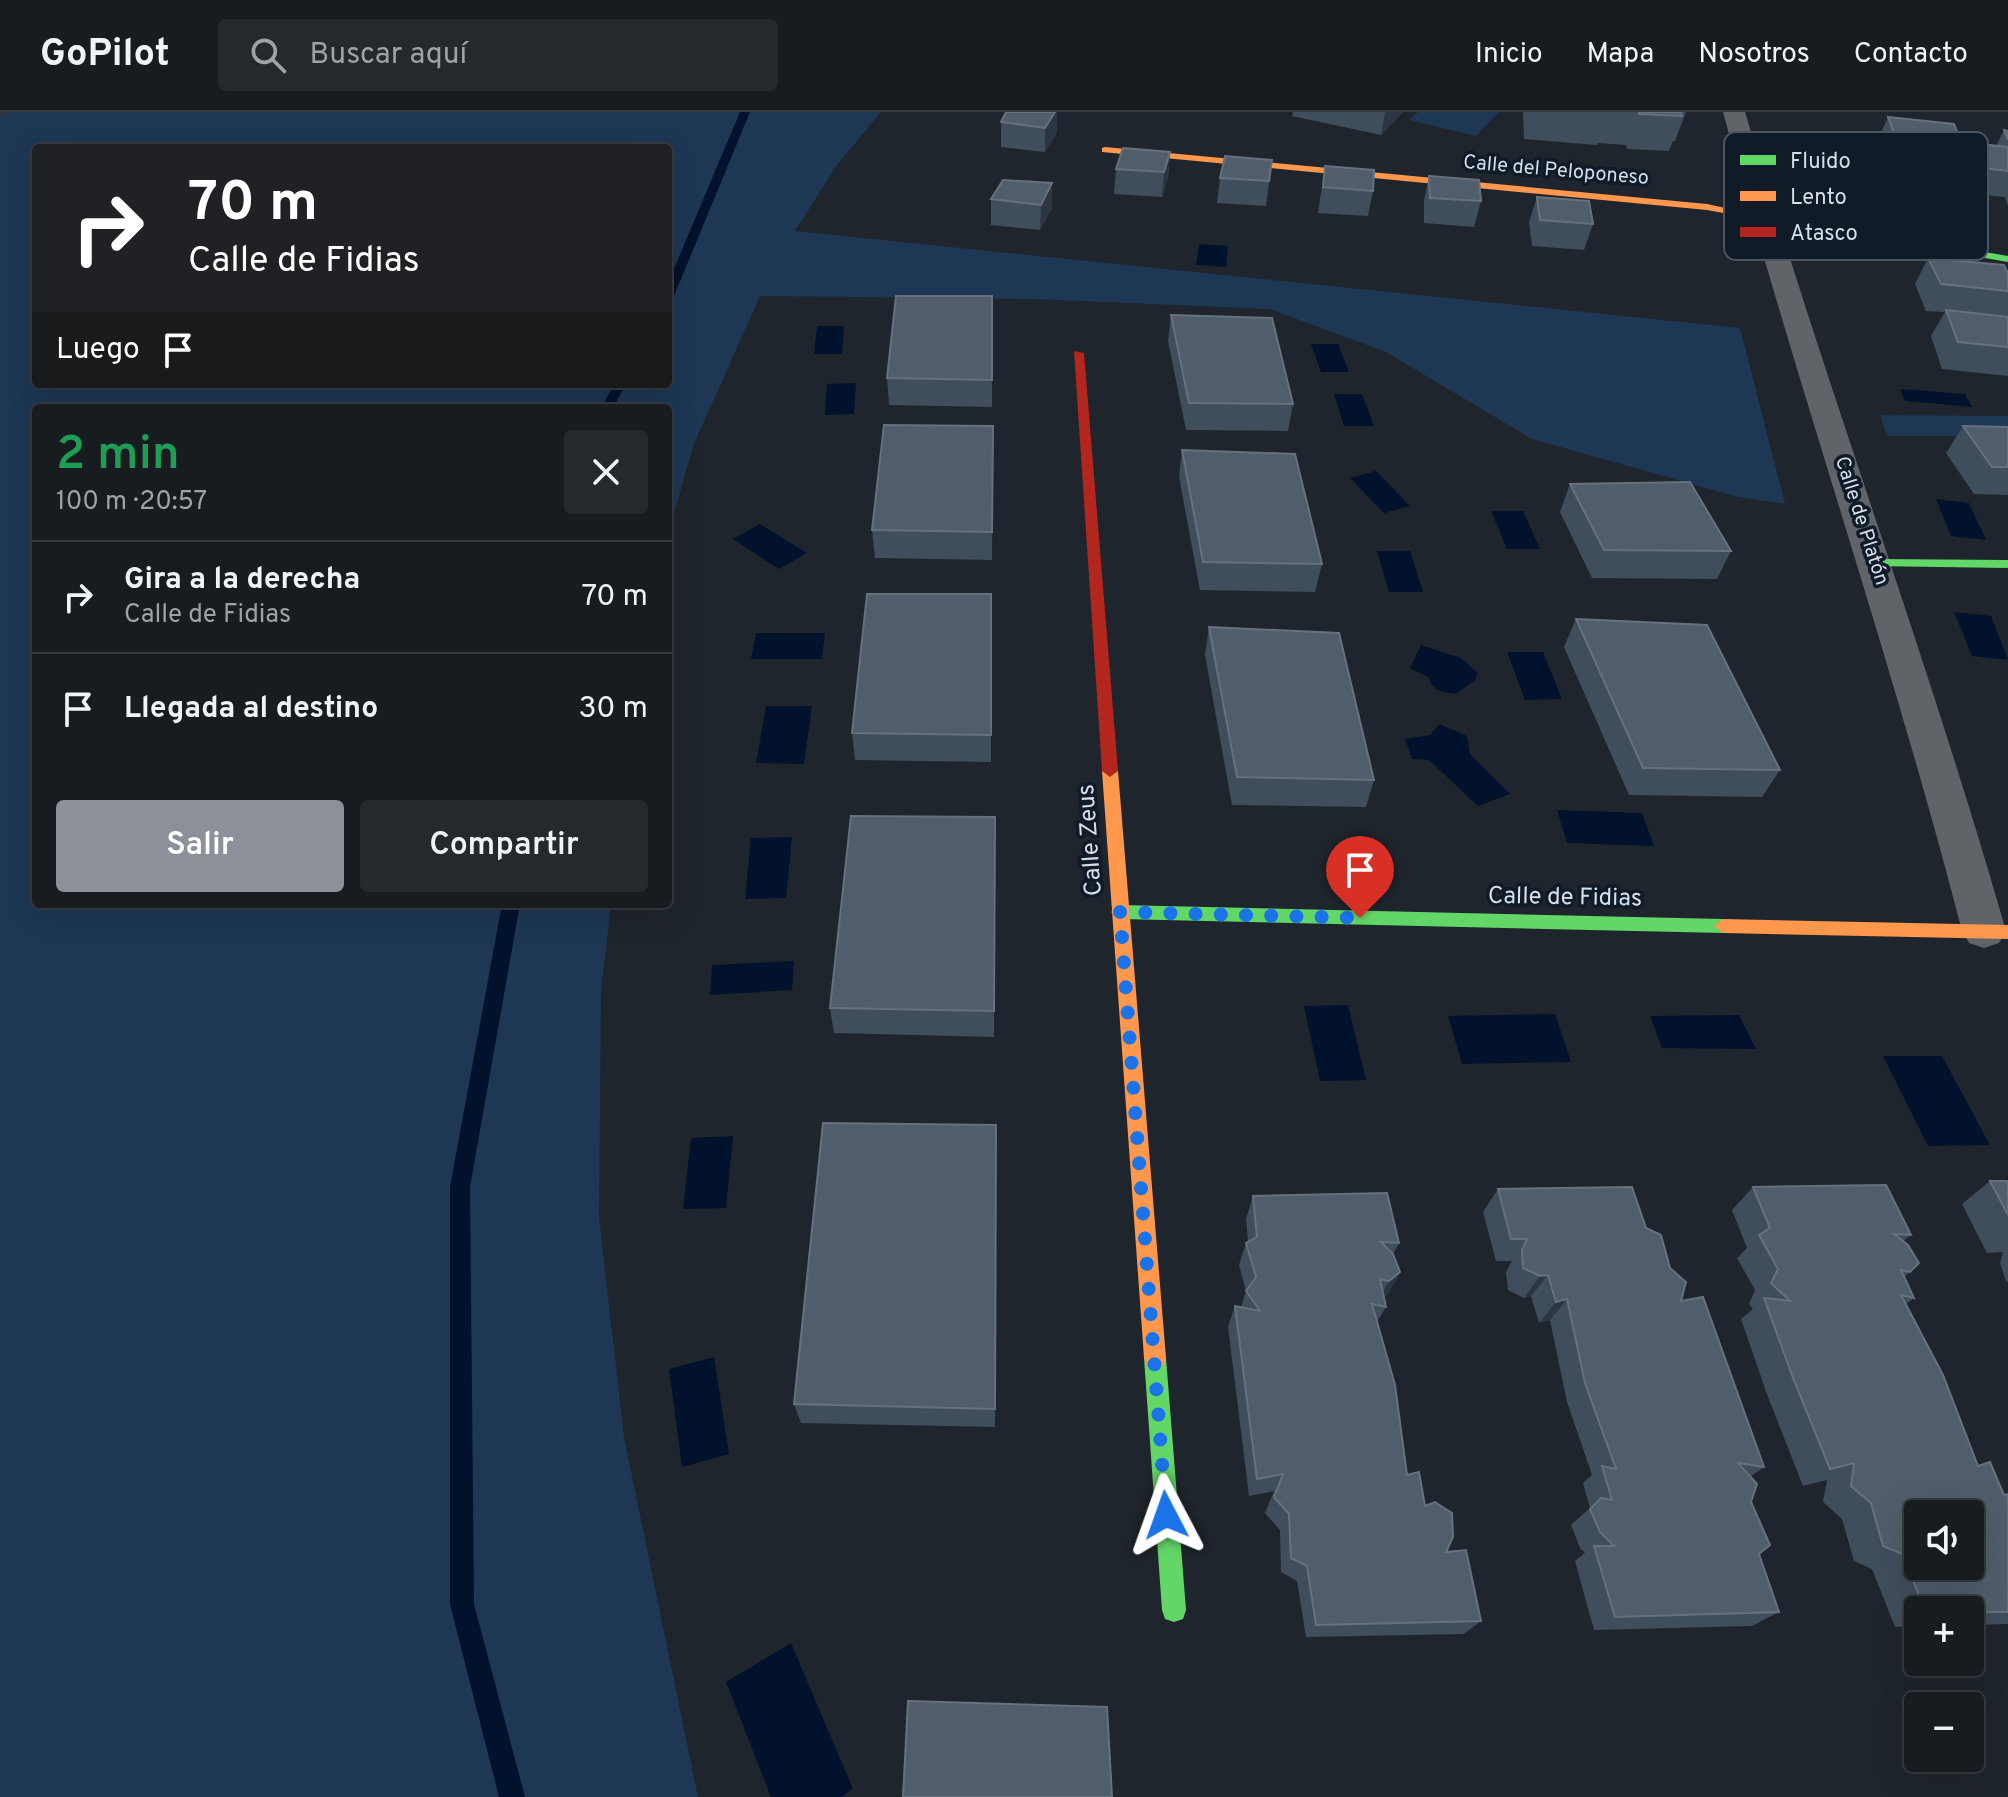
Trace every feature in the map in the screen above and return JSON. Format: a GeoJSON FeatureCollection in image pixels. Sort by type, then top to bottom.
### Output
{"type":"FeatureCollection","features":[{"type":"Feature","properties":{"kind":"street","name":"Calle de Platón"},"geometry":{"type":"LineString","coordinates":[[1734,112],[1739,132]]}},
{"type":"Feature","properties":{"kind":"street","name":"Calle del Peloponeso"},"geometry":{"type":"LineString","coordinates":[[1105,150],[1724,210]]}},
{"type":"Feature","properties":{"kind":"street","name":"Calle del Peloponeso"},"geometry":{"type":"LineString","coordinates":[[1988,256],[2008,259]]}},
{"type":"Feature","properties":{"kind":"street","name":"Calle de Platón"},"geometry":{"type":"LineString","coordinates":[[1776,260],[1996,932]]}},
{"type":"Feature","properties":{"kind":"street","name":"Calle Zeus"},"geometry":{"type":"LineString","coordinates":[[1078,353],[1174,1610]]}},
{"type":"Feature","properties":{"kind":"street"},"geometry":{"type":"LineString","coordinates":[[1875,563],[2008,564]]}},
{"type":"Feature","properties":{"kind":"street","name":"Calle de Fidias"},"geometry":{"type":"LineString","coordinates":[[1120,912],[1996,932]]}},
{"type":"Feature","properties":{"kind":"shaded area"},"geometry":{"type":"Polygon","coordinates":[[[0,112],[881,112],[837,165],[795,231],[1740,328],[1785,504],[1738,497],[1532,439],[1386,352],[1269,309],[1035,299],[760,296],[694,444],[672,520],[672,404],[32,404],[32,908],[611,908],[601,991],[599,1217],[624,1437],[698,1797],[0,1797],[0,112]]]}},
{"type":"Feature","properties":{"kind":"shaded area"},"geometry":{"type":"Polygon","coordinates":[[[1418,112],[1499,112],[1476,136],[1409,120],[1418,112]]]}},
{"type":"Feature","properties":{"kind":"shaded area"},"geometry":{"type":"Polygon","coordinates":[[[1199,244],[1228,246],[1226,267],[1196,265],[1199,244]]]}},
{"type":"Feature","properties":{"kind":"shaded area"},"geometry":{"type":"Polygon","coordinates":[[[817,326],[844,326],[842,354],[814,354],[817,326]]]}},
{"type":"Feature","properties":{"kind":"shaded area"},"geometry":{"type":"Polygon","coordinates":[[[1311,344],[1338,344],[1349,372],[1321,372],[1311,344]]]}},
{"type":"Feature","properties":{"kind":"shaded area"},"geometry":{"type":"Polygon","coordinates":[[[856,383],[854,414],[825,415],[827,384],[856,383]]]}},
{"type":"Feature","properties":{"kind":"shaded area"},"geometry":{"type":"Polygon","coordinates":[[[1900,389],[1965,394],[1972,407],[1905,401],[1900,389]]]}},
{"type":"Feature","properties":{"kind":"shaded area"},"geometry":{"type":"Polygon","coordinates":[[[1334,394],[1362,394],[1374,426],[1344,426],[1334,394]]]}},
{"type":"Feature","properties":{"kind":"shaded area"},"geometry":{"type":"Polygon","coordinates":[[[1880,415],[2008,416],[2008,436],[1887,436],[1880,415]]]}},
{"type":"Feature","properties":{"kind":"shaded area"},"geometry":{"type":"Polygon","coordinates":[[[1376,471],[1410,506],[1384,513],[1350,478],[1376,471]]]}},
{"type":"Feature","properties":{"kind":"shaded area"},"geometry":{"type":"Polygon","coordinates":[[[1936,499],[1969,503],[1986,540],[1951,536],[1936,499]]]}},
{"type":"Feature","properties":{"kind":"shaded area"},"geometry":{"type":"Polygon","coordinates":[[[1491,511],[1523,511],[1540,549],[1507,549],[1491,511]]]}},
{"type":"Feature","properties":{"kind":"shaded area"},"geometry":{"type":"Polygon","coordinates":[[[760,524],[807,553],[779,569],[733,539],[760,524]]]}},
{"type":"Feature","properties":{"kind":"shaded area"},"geometry":{"type":"Polygon","coordinates":[[[1377,551],[1410,551],[1423,592],[1389,592],[1377,551]]]}},
{"type":"Feature","properties":{"kind":"shaded area"},"geometry":{"type":"Polygon","coordinates":[[[1954,612],[1991,616],[2008,660],[1972,656],[1954,612]]]}},
{"type":"Feature","properties":{"kind":"shaded area"},"geometry":{"type":"Polygon","coordinates":[[[756,633],[825,633],[822,659],[751,659],[756,633]]]}},
{"type":"Feature","properties":{"kind":"shaded area"},"geometry":{"type":"Polygon","coordinates":[[[1421,645],[1461,658],[1478,673],[1475,680],[1456,694],[1442,692],[1428,677],[1410,668],[1421,645]]]}},
{"type":"Feature","properties":{"kind":"shaded area"},"geometry":{"type":"Polygon","coordinates":[[[1507,652],[1543,652],[1562,699],[1525,700],[1507,652]]]}},
{"type":"Feature","properties":{"kind":"shaded area"},"geometry":{"type":"Polygon","coordinates":[[[766,706],[812,706],[804,764],[756,763],[766,706]]]}},
{"type":"Feature","properties":{"kind":"shaded area"},"geometry":{"type":"Polygon","coordinates":[[[1439,724],[1467,736],[1470,754],[1510,794],[1478,806],[1429,760],[1412,759],[1405,739],[1430,735],[1439,724]]]}},
{"type":"Feature","properties":{"kind":"shaded area"},"geometry":{"type":"Polygon","coordinates":[[[1557,810],[1642,813],[1654,846],[1567,843],[1557,810]]]}},
{"type":"Feature","properties":{"kind":"shaded area"},"geometry":{"type":"Polygon","coordinates":[[[792,837],[786,898],[745,899],[751,838],[792,837]]]}},
{"type":"Feature","properties":{"kind":"shaded area"},"geometry":{"type":"Polygon","coordinates":[[[794,961],[792,990],[710,995],[712,965],[794,961]]]}},
{"type":"Feature","properties":{"kind":"shaded area"},"geometry":{"type":"Polygon","coordinates":[[[1348,1005],[1366,1080],[1320,1081],[1304,1006],[1348,1005]]]}},
{"type":"Feature","properties":{"kind":"shaded area"},"geometry":{"type":"Polygon","coordinates":[[[1555,1014],[1571,1062],[1462,1064],[1448,1016],[1555,1014]]]}},
{"type":"Feature","properties":{"kind":"shaded area"},"geometry":{"type":"Polygon","coordinates":[[[1739,1015],[1756,1049],[1662,1048],[1650,1016],[1739,1015]]]}},
{"type":"Feature","properties":{"kind":"shaded area"},"geometry":{"type":"Polygon","coordinates":[[[1883,1056],[1942,1056],[1990,1145],[1928,1146],[1883,1056]]]}},
{"type":"Feature","properties":{"kind":"shaded area"},"geometry":{"type":"Polygon","coordinates":[[[733,1136],[726,1208],[683,1209],[691,1138],[733,1136]]]}},
{"type":"Feature","properties":{"kind":"shaded area"},"geometry":{"type":"Polygon","coordinates":[[[714,1357],[729,1454],[682,1467],[669,1369],[714,1357]]]}},
{"type":"Feature","properties":{"kind":"shaded area"},"geometry":{"type":"Polygon","coordinates":[[[791,1643],[853,1789],[841,1797],[771,1797],[726,1682],[791,1643]]]}},
{"type":"Feature","properties":{"kind":"building"},"geometry":{"type":"Polygon","coordinates":[[[1006,112],[1055,112],[1045,128],[1001,122],[1006,112]]]}},
{"type":"Feature","properties":{"kind":"building"},"geometry":{"type":"Polygon","coordinates":[[[1681,112],[1682,116],[1639,114],[1681,112]]]}},
{"type":"Feature","properties":{"kind":"building"},"geometry":{"type":"Polygon","coordinates":[[[1888,117],[1954,124],[1957,132],[1894,132],[1888,117]]]}},
{"type":"Feature","properties":{"kind":"building"},"geometry":{"type":"Polygon","coordinates":[[[1988,145],[2008,147],[2008,171],[1988,169],[1988,145]]]}},
{"type":"Feature","properties":{"kind":"building"},"geometry":{"type":"Polygon","coordinates":[[[1123,148],[1170,152],[1164,172],[1116,169],[1123,148]]]}},
{"type":"Feature","properties":{"kind":"building"},"geometry":{"type":"Polygon","coordinates":[[[1225,156],[1272,160],[1269,181],[1220,178],[1225,156]]]}},
{"type":"Feature","properties":{"kind":"building"},"geometry":{"type":"Polygon","coordinates":[[[1325,166],[1374,170],[1373,191],[1323,187],[1325,166]]]}},
{"type":"Feature","properties":{"kind":"building"},"geometry":{"type":"Polygon","coordinates":[[[1429,176],[1479,180],[1481,201],[1430,198],[1429,176]]]}},
{"type":"Feature","properties":{"kind":"building"},"geometry":{"type":"Polygon","coordinates":[[[1003,180],[1052,183],[1041,205],[991,199],[1003,180]]]}},
{"type":"Feature","properties":{"kind":"building"},"geometry":{"type":"Polygon","coordinates":[[[1537,197],[1589,201],[1593,224],[1540,220],[1537,197]]]}},
{"type":"Feature","properties":{"kind":"building"},"geometry":{"type":"Polygon","coordinates":[[[1929,260],[2004,265],[2008,273],[2008,291],[1941,284],[1929,260]]]}},
{"type":"Feature","properties":{"kind":"building"},"geometry":{"type":"Polygon","coordinates":[[[896,296],[992,296],[992,380],[887,378],[896,296]]]}},
{"type":"Feature","properties":{"kind":"building"},"geometry":{"type":"Polygon","coordinates":[[[1946,310],[2008,317],[2008,347],[1958,342],[1946,310]]]}},
{"type":"Feature","properties":{"kind":"building"},"geometry":{"type":"Polygon","coordinates":[[[1171,315],[1272,318],[1293,404],[1189,403],[1171,315]]]}},
{"type":"Feature","properties":{"kind":"building"},"geometry":{"type":"Polygon","coordinates":[[[884,425],[993,426],[992,532],[872,530],[884,425]]]}},
{"type":"Feature","properties":{"kind":"building"},"geometry":{"type":"Polygon","coordinates":[[[1963,426],[2008,427],[2008,467],[1992,467],[1963,426]]]}},
{"type":"Feature","properties":{"kind":"building"},"geometry":{"type":"Polygon","coordinates":[[[1182,450],[1295,454],[1322,564],[1203,562],[1182,450]]]}},
{"type":"Feature","properties":{"kind":"building"},"geometry":{"type":"Polygon","coordinates":[[[1690,482],[1731,551],[1604,550],[1570,484],[1690,482]]]}},
{"type":"Feature","properties":{"kind":"building"},"geometry":{"type":"Polygon","coordinates":[[[867,594],[991,594],[991,735],[852,733],[867,594]]]}},
{"type":"Feature","properties":{"kind":"building"},"geometry":{"type":"Polygon","coordinates":[[[1576,619],[1707,625],[1780,770],[1643,768],[1576,619]]]}},
{"type":"Feature","properties":{"kind":"building"},"geometry":{"type":"Polygon","coordinates":[[[1209,627],[1339,633],[1374,780],[1237,777],[1209,627]]]}},
{"type":"Feature","properties":{"kind":"building"},"geometry":{"type":"Polygon","coordinates":[[[851,816],[995,817],[994,1011],[830,1008],[851,816]]]}},
{"type":"Feature","properties":{"kind":"building"},"geometry":{"type":"Polygon","coordinates":[[[823,1123],[996,1125],[995,1409],[794,1404],[823,1123]]]}},
{"type":"Feature","properties":{"kind":"building"},"geometry":{"type":"Polygon","coordinates":[[[1990,1181],[2008,1181],[2008,1215],[1990,1181]]]}},
{"type":"Feature","properties":{"kind":"building"},"geometry":{"type":"Polygon","coordinates":[[[1886,1185],[1911,1235],[1894,1234],[1908,1245],[1919,1263],[1910,1272],[1901,1270],[1914,1298],[1901,1295],[1943,1375],[1978,1466],[1990,1462],[2004,1495],[2008,1494],[2008,1612],[1984,1612],[1984,1596],[1919,1596],[1913,1580],[1984,1580],[1984,1500],[1904,1500],[1904,1559],[1902,1554],[1883,1546],[1871,1503],[1851,1486],[1854,1463],[1830,1469],[1764,1298],[1790,1301],[1771,1283],[1778,1269],[1759,1235],[1770,1228],[1753,1187],[1886,1185]]]}},
{"type":"Feature","properties":{"kind":"building"},"geometry":{"type":"Polygon","coordinates":[[[1632,1187],[1646,1228],[1661,1235],[1670,1268],[1686,1282],[1681,1301],[1703,1297],[1764,1467],[1738,1463],[1757,1484],[1751,1502],[1770,1545],[1759,1554],[1779,1612],[1615,1617],[1594,1546],[1614,1546],[1600,1532],[1590,1509],[1601,1498],[1612,1500],[1602,1466],[1616,1469],[1585,1383],[1567,1299],[1556,1302],[1548,1275],[1540,1276],[1523,1268],[1522,1250],[1527,1239],[1511,1239],[1498,1189],[1632,1187]]]}},
{"type":"Feature","properties":{"kind":"building"},"geometry":{"type":"Polygon","coordinates":[[[1387,1193],[1399,1243],[1381,1242],[1393,1254],[1400,1272],[1389,1281],[1380,1279],[1386,1307],[1372,1304],[1395,1385],[1407,1475],[1419,1472],[1425,1506],[1435,1502],[1452,1513],[1453,1537],[1446,1552],[1466,1550],[1481,1621],[1316,1625],[1307,1566],[1291,1558],[1289,1514],[1274,1497],[1283,1474],[1257,1479],[1235,1306],[1260,1311],[1246,1291],[1256,1277],[1246,1243],[1257,1237],[1253,1196],[1387,1193]]]}},
{"type":"Feature","properties":{"kind":"building"},"geometry":{"type":"Polygon","coordinates":[[[908,1701],[1107,1707],[1112,1797],[903,1797],[908,1701]]]}},
{"type":"Feature","properties":{"kind":"waterway"},"geometry":{"type":"LineString","coordinates":[[672,286],[745,112]]}},
{"type":"Feature","properties":{"kind":"waterway"},"geometry":{"type":"LineString","coordinates":[[609,404],[618,388]]}},
{"type":"Feature","properties":{"kind":"waterway"},"geometry":{"type":"LineString","coordinates":[[510,908],[460,1187],[462,1604],[512,1797]]}},
{"type":"Feature","properties":{"kind":"traffic: fast"},"geometry":{"type":"LineString","coordinates":[[1988,256],[2008,259]]}},
{"type":"Feature","properties":{"kind":"traffic: fast"},"geometry":{"type":"LineString","coordinates":[[1875,563],[2008,564]]}},
{"type":"Feature","properties":{"kind":"traffic: fast"},"geometry":{"type":"LineString","coordinates":[[1120,912],[1723,926]]}},
{"type":"Feature","properties":{"kind":"traffic: fast"},"geometry":{"type":"LineString","coordinates":[[1155,1358],[1174,1610]]}},
{"type":"Feature","properties":{"kind":"traffic: slow"},"geometry":{"type":"LineString","coordinates":[[1105,150],[1724,210]]}},
{"type":"Feature","properties":{"kind":"traffic: slow"},"geometry":{"type":"LineString","coordinates":[[1110,771],[1155,1358]]}},
{"type":"Feature","properties":{"kind":"traffic: slow"},"geometry":{"type":"LineString","coordinates":[[1723,926],[2008,932]]}},
{"type":"Feature","properties":{"kind":"traffic: jam"},"geometry":{"type":"LineString","coordinates":[[1078,353],[1110,771]]}},
{"type":"Feature","properties":{"kind":"route"},"geometry":{"type":"LineString","coordinates":[[1166,1515],[1120,912],[1360,918]]}}]}
